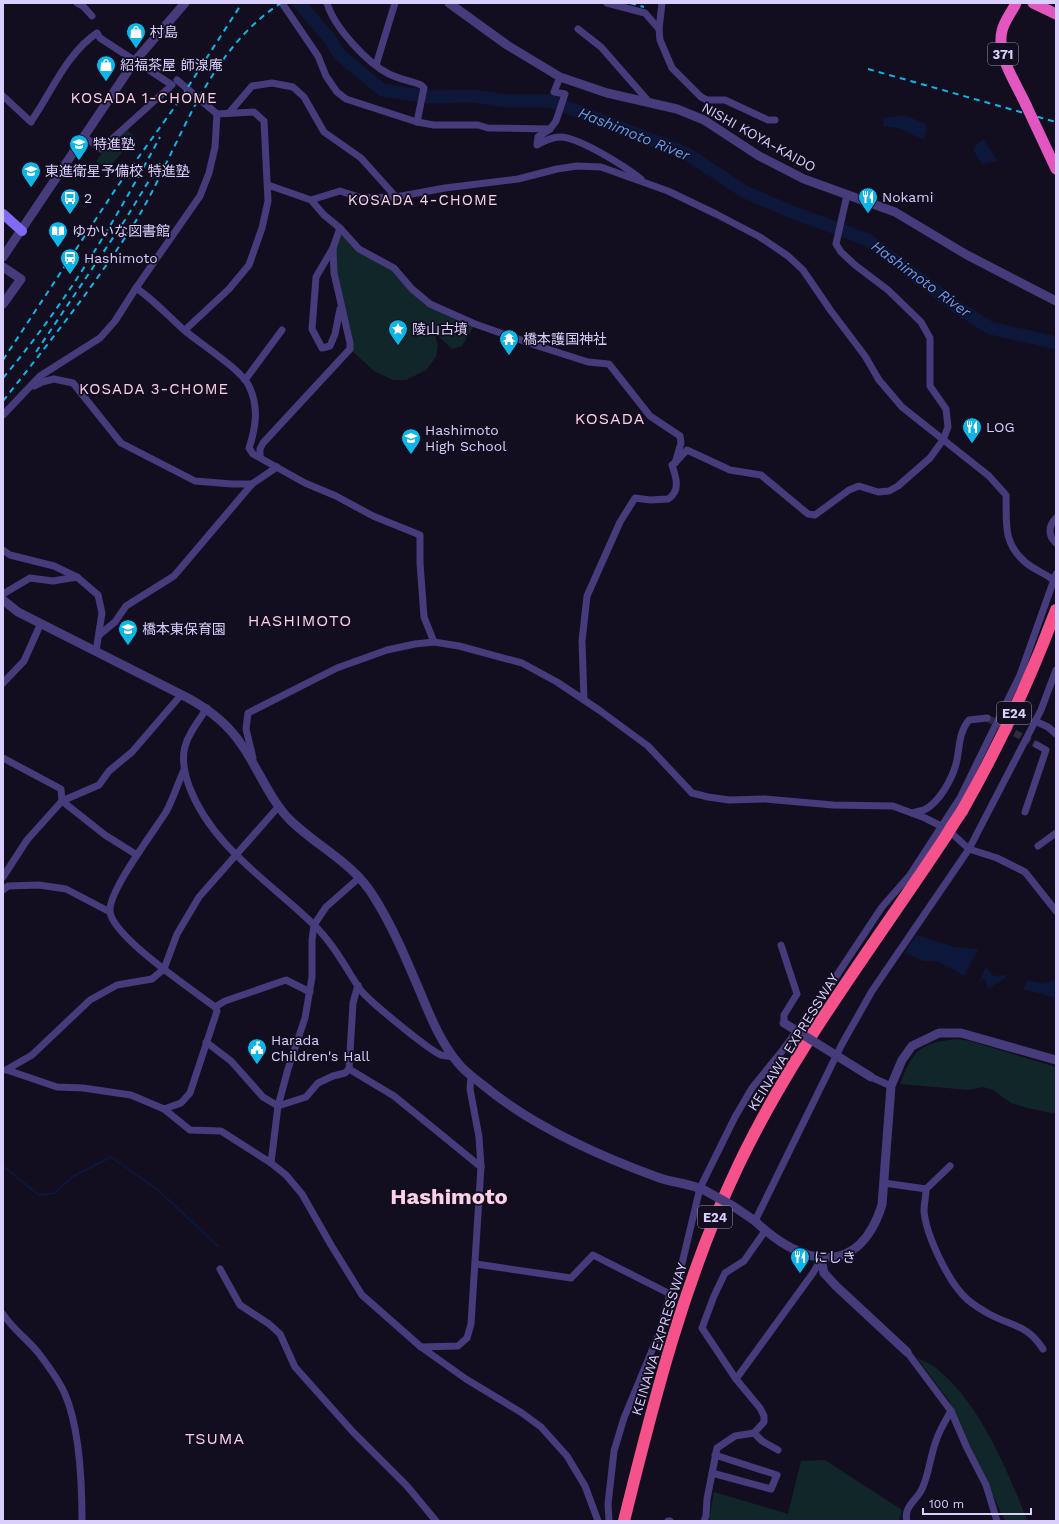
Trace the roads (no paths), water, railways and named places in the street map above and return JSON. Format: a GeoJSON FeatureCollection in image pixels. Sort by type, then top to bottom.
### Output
{"type":"FeatureCollection","features":[{"type":"Feature","properties":{"kind":"highway","name":"371"},"geometry":{"type":"LineString","coordinates":[[1016,3],[1002,29],[1000,42],[1004,57],[1056,170]]}},
{"type":"Feature","properties":{"kind":"highway"},"geometry":{"type":"LineString","coordinates":[[1033,3],[1056,14]]}},
{"type":"Feature","properties":{"kind":"highway","name":"KEINAWA EXPRESSWAY"},"geometry":{"type":"LineString","coordinates":[[624,1521],[670,1342],[712,1224],[740,1163],[770,1105],[818,1025],[867,954],[947,830],[962,811],[1015,711],[1037,661],[1056,610]]}},
{"type":"Feature","properties":{"kind":"main road"},"geometry":{"type":"LineString","coordinates":[[3,214],[22,230]]}},
{"type":"Feature","properties":{"kind":"street"},"geometry":{"type":"LineString","coordinates":[[78,3],[83,6],[92,16]]}},
{"type":"Feature","properties":{"kind":"street"},"geometry":{"type":"LineString","coordinates":[[3,257],[134,62],[185,3]]}},
{"type":"Feature","properties":{"kind":"street"},"geometry":{"type":"LineString","coordinates":[[282,3],[318,56],[326,76],[337,92],[346,99],[417,122],[434,125],[478,125],[488,128],[550,129]]}},
{"type":"Feature","properties":{"kind":"street"},"geometry":{"type":"LineString","coordinates":[[327,3],[333,17],[345,34],[368,60],[389,74],[422,85],[424,88],[417,122]]}},
{"type":"Feature","properties":{"kind":"street"},"geometry":{"type":"LineString","coordinates":[[376,65],[395,3]]}},
{"type":"Feature","properties":{"kind":"street","name":"NISHI KOYA-KAIDO"},"geometry":{"type":"LineString","coordinates":[[449,3],[507,45],[560,77],[607,93],[677,109],[704,120],[759,156],[804,179],[895,212],[967,255],[1056,301]]}},
{"type":"Feature","properties":{"kind":"street"},"geometry":{"type":"LineString","coordinates":[[607,3],[645,13],[659,29]]}},
{"type":"Feature","properties":{"kind":"street"},"geometry":{"type":"LineString","coordinates":[[662,3],[659,29],[660,40],[672,68],[701,97],[707,100],[724,100],[768,120],[775,120]]}},
{"type":"Feature","properties":{"kind":"street"},"geometry":{"type":"LineString","coordinates":[[578,29],[601,47],[650,103]]}},
{"type":"Feature","properties":{"kind":"street"},"geometry":{"type":"LineString","coordinates":[[3,96],[32,121],[68,64],[97,33],[100,38],[134,62],[172,85],[101,149],[83,136]]}},
{"type":"Feature","properties":{"kind":"street"},"geometry":{"type":"LineString","coordinates":[[560,77],[554,92],[565,94],[556,121],[550,129],[538,137],[537,145],[557,136],[577,141],[621,164],[646,183]]}},
{"type":"Feature","properties":{"kind":"street"},"geometry":{"type":"LineString","coordinates":[[177,80],[217,114],[254,112],[264,121],[268,185],[268,202],[262,228],[249,265],[229,289],[184,330]]}},
{"type":"Feature","properties":{"kind":"street"},"geometry":{"type":"LineString","coordinates":[[229,113],[252,86],[272,83],[293,87],[304,97],[324,132],[361,158],[396,197]]}},
{"type":"Feature","properties":{"kind":"street"},"geometry":{"type":"LineString","coordinates":[[3,415],[40,376],[100,338],[115,321],[200,196],[210,173],[215,147],[217,114]]}},
{"type":"Feature","properties":{"kind":"street"},"geometry":{"type":"LineString","coordinates":[[311,200],[340,191],[362,198],[396,197],[445,188],[518,180],[557,169],[577,166],[601,167],[668,191],[716,214],[760,237],[788,256],[803,270],[830,311],[865,356],[879,380],[902,408],[989,476],[1006,494],[1007,539],[1015,552],[1025,562],[1055,579],[1011,694],[947,830],[882,907],[831,984],[782,1051],[752,1088],[735,1117],[702,1189],[679,1276],[670,1294],[660,1331],[624,1418],[614,1451],[608,1504],[609,1521]]}},
{"type":"Feature","properties":{"kind":"street"},"geometry":{"type":"LineString","coordinates":[[268,185],[311,200],[324,215],[340,228],[359,249],[394,268],[412,289],[430,304],[475,324],[538,346],[588,362],[609,364],[650,416],[680,436],[681,443],[675,462],[672,464],[677,485],[674,492],[668,499],[635,498],[620,522],[587,596],[582,641],[584,700]]}},
{"type":"Feature","properties":{"kind":"street"},"geometry":{"type":"LineString","coordinates":[[675,462],[687,450],[730,470],[761,475],[808,514],[815,515],[849,490],[859,486],[878,492],[889,491],[930,458],[943,440],[948,427],[946,409],[930,386],[930,338],[917,317],[888,290],[855,265],[841,252],[836,244],[847,195]]}},
{"type":"Feature","properties":{"kind":"street"},"geometry":{"type":"LineString","coordinates":[[340,228],[333,248],[316,276],[312,329],[322,348],[330,346],[335,334],[340,304]]}},
{"type":"Feature","properties":{"kind":"street"},"geometry":{"type":"LineString","coordinates":[[260,457],[260,449],[263,443],[350,349],[350,343],[334,273],[333,248]]}},
{"type":"Feature","properties":{"kind":"street"},"geometry":{"type":"LineString","coordinates":[[3,267],[21,279],[3,304]]}},
{"type":"Feature","properties":{"kind":"street"},"geometry":{"type":"LineString","coordinates":[[136,288],[153,300],[184,330],[222,359],[250,386],[256,411],[255,429],[249,448],[253,454],[373,516],[420,535],[420,564],[424,617],[434,642]]}},
{"type":"Feature","properties":{"kind":"street"},"geometry":{"type":"LineString","coordinates":[[245,380],[282,330]]}},
{"type":"Feature","properties":{"kind":"street"},"geometry":{"type":"LineString","coordinates":[[28,390],[42,382],[54,379],[73,384],[121,443],[138,453],[195,481],[252,484]]}},
{"type":"Feature","properties":{"kind":"street"},"geometry":{"type":"LineString","coordinates":[[99,635],[115,622],[126,606],[174,576],[252,484],[276,467]]}},
{"type":"Feature","properties":{"kind":"street"},"geometry":{"type":"LineString","coordinates":[[1056,518],[1050,531],[1051,537],[1056,543]]}},
{"type":"Feature","properties":{"kind":"street"},"geometry":{"type":"LineString","coordinates":[[3,550],[10,556],[54,566],[77,577],[98,595],[102,613],[96,651]]}},
{"type":"Feature","properties":{"kind":"street"},"geometry":{"type":"LineString","coordinates":[[3,594],[30,578],[53,581],[77,577]]}},
{"type":"Feature","properties":{"kind":"street"},"geometry":{"type":"LineString","coordinates":[[3,600],[18,612],[207,708],[238,739],[279,806],[289,819],[311,839],[337,856],[360,877],[374,896],[402,950],[443,1043],[453,1057],[471,1076],[533,1122],[613,1160],[660,1178],[702,1189],[754,1221],[765,1230],[803,1254],[821,1259],[836,1257],[854,1250],[868,1236],[876,1222],[882,1205],[891,1086],[902,1060],[912,1046],[939,1033],[961,1033],[1056,1060]]}},
{"type":"Feature","properties":{"kind":"street"},"geometry":{"type":"LineString","coordinates":[[3,683],[24,661],[41,623]]}},
{"type":"Feature","properties":{"kind":"street"},"geometry":{"type":"LineString","coordinates":[[257,771],[248,743],[246,729],[247,714],[337,668],[387,650],[415,644],[434,642],[459,646],[522,663],[557,682],[648,746],[692,793],[729,800],[765,799],[833,805],[893,806],[912,813],[947,830],[969,849],[997,858],[1025,872],[1056,912]]}},
{"type":"Feature","properties":{"kind":"street"},"geometry":{"type":"LineString","coordinates":[[754,1221],[842,1044],[886,971],[969,849],[1035,721],[1056,670]]}},
{"type":"Feature","properties":{"kind":"street"},"geometry":{"type":"LineString","coordinates":[[3,877],[27,840],[62,800],[99,785],[109,771],[132,752],[181,695]]}},
{"type":"Feature","properties":{"kind":"street"},"geometry":{"type":"LineString","coordinates":[[207,708],[187,739],[182,753],[184,770],[189,786],[214,830],[268,886],[314,925],[336,951],[358,985],[393,1020],[441,1055],[453,1057]]}},
{"type":"Feature","properties":{"kind":"street"},"geometry":{"type":"LineString","coordinates":[[912,813],[930,806],[951,777],[956,764],[962,728],[969,720],[988,718]]}},
{"type":"Feature","properties":{"kind":"street"},"geometry":{"type":"LineString","coordinates":[[1035,721],[1056,734]]}},
{"type":"Feature","properties":{"kind":"street"},"geometry":{"type":"LineString","coordinates":[[1025,812],[1046,750],[1037,745]]}},
{"type":"Feature","properties":{"kind":"street"},"geometry":{"type":"LineString","coordinates":[[3,758],[61,789],[62,800],[105,835],[137,855]]}},
{"type":"Feature","properties":{"kind":"street"},"geometry":{"type":"LineString","coordinates":[[164,1109],[181,1103],[190,1093],[217,1011],[215,1007],[132,943],[115,924],[110,912],[111,902],[137,855],[167,810],[184,770]]}},
{"type":"Feature","properties":{"kind":"street"},"geometry":{"type":"LineString","coordinates":[[5,1071],[32,1055],[90,1000],[117,985],[152,979],[164,969],[177,934],[199,897],[237,855],[257,829],[279,806]]}},
{"type":"Feature","properties":{"kind":"street"},"geometry":{"type":"LineString","coordinates":[[1038,846],[1056,833]]}},
{"type":"Feature","properties":{"kind":"street"},"geometry":{"type":"LineString","coordinates":[[271,1163],[278,1106],[288,1069],[305,1018],[310,992],[314,925],[326,907],[360,877]]}},
{"type":"Feature","properties":{"kind":"street"},"geometry":{"type":"LineString","coordinates":[[3,890],[8,886],[39,885],[66,889],[110,912]]}},
{"type":"Feature","properties":{"kind":"street"},"geometry":{"type":"LineString","coordinates":[[781,945],[797,994],[784,1015],[784,1023],[871,1077],[891,1086]]}},
{"type":"Feature","properties":{"kind":"street"},"geometry":{"type":"LineString","coordinates":[[215,1007],[225,1001],[286,980],[310,992]]}},
{"type":"Feature","properties":{"kind":"street"},"geometry":{"type":"LineString","coordinates":[[206,1042],[231,1061],[263,1097],[278,1106],[306,1097],[318,1083],[333,1076],[345,1073],[349,1069],[353,1003],[358,985]]}},
{"type":"Feature","properties":{"kind":"street"},"geometry":{"type":"LineString","coordinates":[[349,1069],[394,1096],[482,1167]]}},
{"type":"Feature","properties":{"kind":"street"},"geometry":{"type":"LineString","coordinates":[[5,1071],[57,1087],[83,1088],[131,1095],[164,1109],[190,1130],[221,1131],[271,1163],[286,1175],[302,1194],[330,1245],[362,1295],[421,1346],[466,1379],[522,1413],[541,1427],[566,1456],[585,1486],[598,1521]]}},
{"type":"Feature","properties":{"kind":"street"},"geometry":{"type":"LineString","coordinates":[[421,1346],[458,1346],[467,1338],[471,1324],[482,1167],[479,1137],[470,1089],[471,1076]]}},
{"type":"Feature","properties":{"kind":"street"},"geometry":{"type":"LineString","coordinates":[[950,1166],[926,1189],[924,1211],[929,1233],[950,1278],[968,1300],[989,1314],[1019,1326],[1034,1336],[1043,1349]]}},
{"type":"Feature","properties":{"kind":"street"},"geometry":{"type":"LineString","coordinates":[[884,1182],[926,1189]]}},
{"type":"Feature","properties":{"kind":"street"},"geometry":{"type":"LineString","coordinates":[[704,1521],[717,1448],[735,1436],[754,1433],[764,1422],[764,1416],[760,1408],[736,1379],[702,1328],[714,1296],[725,1273],[744,1261],[765,1230]]}},
{"type":"Feature","properties":{"kind":"street"},"geometry":{"type":"LineString","coordinates":[[476,1264],[525,1270],[571,1278],[593,1255],[670,1294]]}},
{"type":"Feature","properties":{"kind":"street"},"geometry":{"type":"LineString","coordinates":[[821,1259],[824,1272],[836,1286],[907,1352],[951,1411],[967,1448],[986,1485],[997,1521]]}},
{"type":"Feature","properties":{"kind":"street"},"geometry":{"type":"LineString","coordinates":[[736,1379],[813,1273],[821,1259]]}},
{"type":"Feature","properties":{"kind":"street"},"geometry":{"type":"LineString","coordinates":[[220,1269],[240,1305],[269,1324],[280,1334],[295,1367],[353,1432],[407,1486],[436,1521]]}},
{"type":"Feature","properties":{"kind":"street"},"geometry":{"type":"LineString","coordinates":[[3,1314],[14,1328],[38,1352],[65,1393],[74,1422],[82,1489],[82,1521]]}},
{"type":"Feature","properties":{"kind":"street"},"geometry":{"type":"LineString","coordinates":[[907,1521],[906,1517],[909,1506],[921,1491],[928,1473],[935,1443],[943,1424],[951,1411]]}},
{"type":"Feature","properties":{"kind":"street"},"geometry":{"type":"LineString","coordinates":[[754,1433],[762,1441],[778,1450]]}},
{"type":"Feature","properties":{"kind":"street"},"geometry":{"type":"LineString","coordinates":[[712,1472],[771,1489],[777,1475],[715,1455]]}},
{"type":"Feature","properties":{"kind":"water"},"geometry":{"type":"Polygon","coordinates":[[[905,115],[927,125],[924,140],[898,128],[883,126],[884,118],[905,115]]]}},
{"type":"Feature","properties":{"kind":"water"},"geometry":{"type":"Polygon","coordinates":[[[983,139],[998,161],[982,164],[973,150],[983,139]]]}},
{"type":"Feature","properties":{"kind":"water"},"geometry":{"type":"Polygon","coordinates":[[[916,935],[954,947],[978,949],[964,976],[935,961],[923,961],[905,953],[916,935]]]}},
{"type":"Feature","properties":{"kind":"water"},"geometry":{"type":"Polygon","coordinates":[[[986,967],[994,976],[1007,975],[1005,978],[988,989],[985,978],[979,982],[986,967]]]}},
{"type":"Feature","properties":{"kind":"water"},"geometry":{"type":"Polygon","coordinates":[[[1056,979],[1056,998],[1023,989],[1028,980],[1043,984],[1056,979]]]}},
{"type":"Feature","properties":{"kind":"waterway","name":"Hashimoto River"},"geometry":{"type":"LineString","coordinates":[[299,3],[330,39],[339,54],[382,90],[429,97],[473,96],[506,101],[550,101],[590,116],[686,153],[745,192],[792,212],[868,240],[954,305],[990,328],[1056,343]]}},
{"type":"Feature","properties":{"kind":"waterway"},"geometry":{"type":"LineString","coordinates":[[3,1166],[39,1195],[55,1193],[72,1177],[111,1157],[158,1190],[218,1246]]}},
{"type":"Feature","properties":{"kind":"tunnel"},"geometry":{"type":"LineString","coordinates":[[987,718],[1037,745]]}},
{"type":"Feature","properties":{"kind":"railway"},"geometry":{"type":"LineString","coordinates":[[3,360],[117,187],[179,101],[242,3]]}},
{"type":"Feature","properties":{"kind":"railway"},"geometry":{"type":"LineString","coordinates":[[3,401],[87,292],[134,224],[212,76],[232,48],[254,24],[281,3]]}},
{"type":"Feature","properties":{"kind":"railway"},"geometry":{"type":"LineString","coordinates":[[630,3],[644,7]]}},
{"type":"Feature","properties":{"kind":"railway"},"geometry":{"type":"LineString","coordinates":[[868,69],[1056,122]]}},
{"type":"Feature","properties":{"kind":"railway"},"geometry":{"type":"LineString","coordinates":[[3,378],[26,350],[88,262],[160,137]]}},
{"type":"Feature","properties":{"kind":"railway"},"geometry":{"type":"LineString","coordinates":[[36,352],[125,220],[161,161]]}},
{"type":"Feature","properties":{"kind":"place","name":"村島"},"geometry":{"type":"Point","coordinates":[136,49]}},
{"type":"Feature","properties":{"kind":"place","name":"紹福茶屋 師湶庵"},"geometry":{"type":"Point","coordinates":[106,82]}},
{"type":"Feature","properties":{"kind":"place","name":"特進塾"},"geometry":{"type":"Point","coordinates":[79,161]}},
{"type":"Feature","properties":{"kind":"place","name":"東進衛星予備校 特進塾"},"geometry":{"type":"Point","coordinates":[31,188]}},
{"type":"Feature","properties":{"kind":"place","name":"Nokami"},"geometry":{"type":"Point","coordinates":[868,214]}},
{"type":"Feature","properties":{"kind":"place","name":"2"},"geometry":{"type":"Point","coordinates":[70,215]}},
{"type":"Feature","properties":{"kind":"place","name":"ゆかいな図書館"},"geometry":{"type":"Point","coordinates":[58,248]}},
{"type":"Feature","properties":{"kind":"place","name":"Hashimoto"},"geometry":{"type":"Point","coordinates":[70,275]}},
{"type":"Feature","properties":{"kind":"place","name":"陵山古墳"},"geometry":{"type":"Point","coordinates":[398,346]}},
{"type":"Feature","properties":{"kind":"place","name":"橋本護国神社"},"geometry":{"type":"Point","coordinates":[509,356]}},
{"type":"Feature","properties":{"kind":"place","name":"LOG"},"geometry":{"type":"Point","coordinates":[972,444]}},
{"type":"Feature","properties":{"kind":"place","name":"Hashimoto High School"},"geometry":{"type":"Point","coordinates":[411,455]}},
{"type":"Feature","properties":{"kind":"place","name":"橋本東保育園"},"geometry":{"type":"Point","coordinates":[128,646]}},
{"type":"Feature","properties":{"kind":"place","name":"Harada Children's Hall"},"geometry":{"type":"Point","coordinates":[257,1065]}},
{"type":"Feature","properties":{"kind":"place","name":"にしき"},"geometry":{"type":"Point","coordinates":[800,1274]}},
{"type":"Feature","properties":{"kind":"district","name":"KOSADA 1-CHOME"},"geometry":{"type":"Point","coordinates":[144,98]}},
{"type":"Feature","properties":{"kind":"district","name":"KOSADA 4-CHOME"},"geometry":{"type":"Point","coordinates":[423,200]}},
{"type":"Feature","properties":{"kind":"district","name":"KOSADA 3-CHOME"},"geometry":{"type":"Point","coordinates":[154,389]}},
{"type":"Feature","properties":{"kind":"district","name":"KOSADA"},"geometry":{"type":"Point","coordinates":[610,418]}},
{"type":"Feature","properties":{"kind":"district","name":"HASHIMOTO"},"geometry":{"type":"Point","coordinates":[300,620]}},
{"type":"Feature","properties":{"kind":"district","name":"Hashimoto"},"geometry":{"type":"Point","coordinates":[449,1196]}},
{"type":"Feature","properties":{"kind":"district","name":"TSUMA"},"geometry":{"type":"Point","coordinates":[215,1438]}}]}
